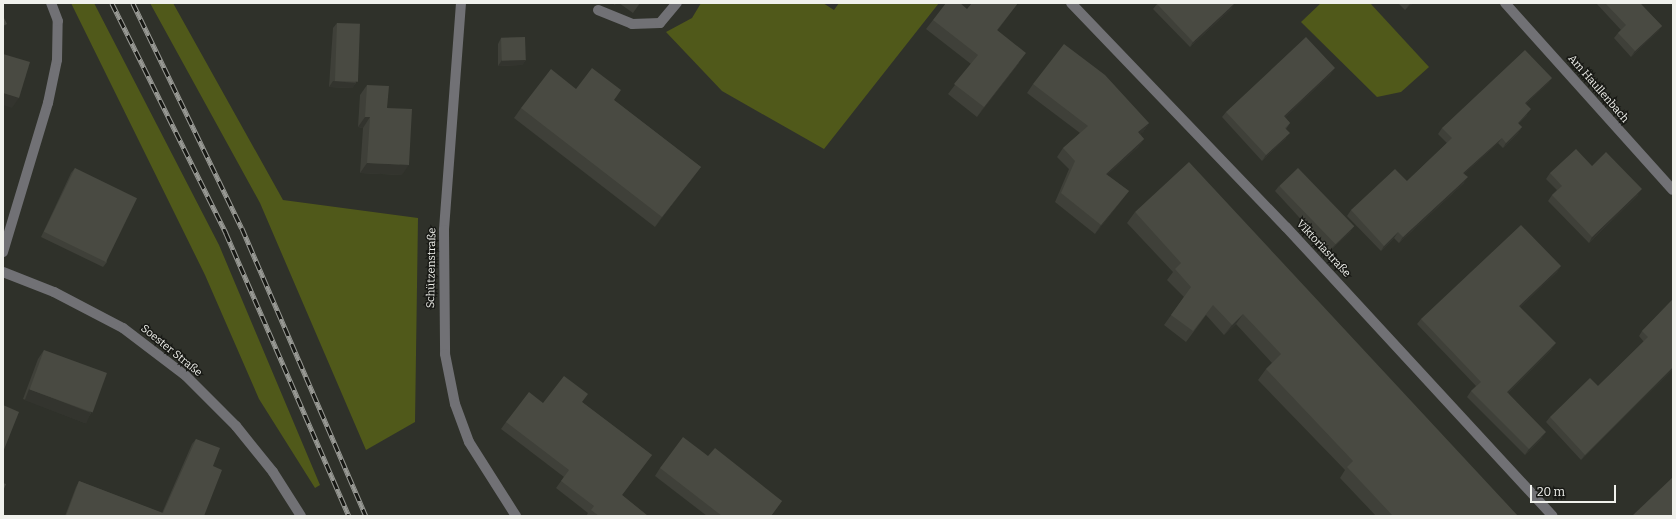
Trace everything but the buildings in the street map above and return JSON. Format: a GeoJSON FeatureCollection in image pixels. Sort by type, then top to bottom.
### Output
{"type":"FeatureCollection","features":[{"type":"Feature","properties":{"kind":"street"},"geometry":{"type":"LineString","coordinates":[[3,252],[48,103],[57,60],[58,21],[51,3]]}},
{"type":"Feature","properties":{"kind":"street","name":"Schützenstraße"},"geometry":{"type":"LineString","coordinates":[[461,3],[444,230],[445,354],[455,404],[469,442],[516,516]]}},
{"type":"Feature","properties":{"kind":"street"},"geometry":{"type":"LineString","coordinates":[[598,10],[632,24],[660,23],[677,3]]}},
{"type":"Feature","properties":{"kind":"street","name":"Viktoriastraße"},"geometry":{"type":"LineString","coordinates":[[1071,3],[1286,227],[1553,516]]}},
{"type":"Feature","properties":{"kind":"street","name":"Am Haullenbach"},"geometry":{"type":"LineString","coordinates":[[1505,3],[1673,190]]}},
{"type":"Feature","properties":{"kind":"street","name":"Soester Straße"},"geometry":{"type":"LineString","coordinates":[[3,272],[54,292],[122,328],[186,376],[236,426],[273,472],[301,516]]}},
{"type":"Feature","properties":{"kind":"green space"},"geometry":{"type":"Polygon","coordinates":[[[71,3],[94,3],[219,245],[320,485],[315,488],[259,399],[205,275],[71,3]]]}},
{"type":"Feature","properties":{"kind":"green space"},"geometry":{"type":"Polygon","coordinates":[[[150,3],[173,3],[283,200],[418,218],[415,422],[366,450],[260,203],[150,3]]]}},
{"type":"Feature","properties":{"kind":"green space"},"geometry":{"type":"Polygon","coordinates":[[[701,3],[823,3],[834,10],[839,3],[939,3],[824,149],[722,91],[666,32],[692,18],[701,3]]]}},
{"type":"Feature","properties":{"kind":"green space"},"geometry":{"type":"Polygon","coordinates":[[[1321,3],[1370,3],[1429,67],[1401,92],[1377,97],[1301,22],[1321,3]]]}},
{"type":"Feature","properties":{"kind":"railway"},"geometry":{"type":"LineString","coordinates":[[112,3],[226,233],[349,516]]}},
{"type":"Feature","properties":{"kind":"railway"},"geometry":{"type":"LineString","coordinates":[[133,3],[242,228],[366,516]]}}]}
